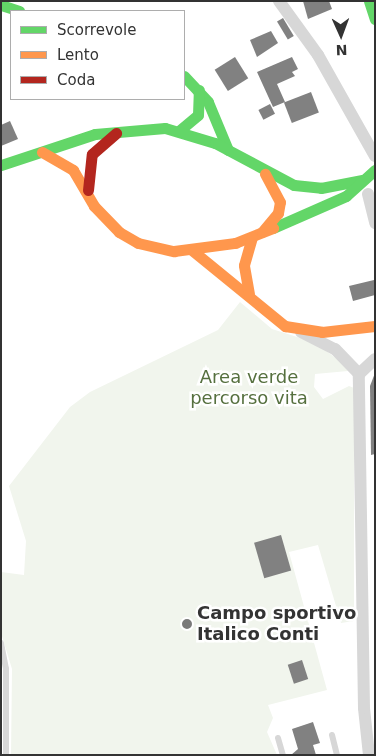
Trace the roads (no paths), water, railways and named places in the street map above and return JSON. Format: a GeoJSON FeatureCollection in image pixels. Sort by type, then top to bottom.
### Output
{"type":"FeatureCollection","features":[{"type":"Feature","properties":{"kind":"main road"},"geometry":{"type":"LineString","coordinates":[[369,1],[375,19]]}},
{"type":"Feature","properties":{"kind":"main road"},"geometry":{"type":"LineString","coordinates":[[1,5],[15,10]]}},
{"type":"Feature","properties":{"kind":"main road"},"geometry":{"type":"LineString","coordinates":[[185,77],[199,90],[213,110],[228,150]]}},
{"type":"Feature","properties":{"kind":"main road"},"geometry":{"type":"LineString","coordinates":[[180,130],[198,115],[199,90]]}},
{"type":"Feature","properties":{"kind":"main road"},"geometry":{"type":"LineString","coordinates":[[88,190],[92,154],[122,129]]}},
{"type":"Feature","properties":{"kind":"main road"},"geometry":{"type":"LineString","coordinates":[[1,165],[122,129],[180,130],[228,150],[264,173],[308,188],[371,174]]}},
{"type":"Feature","properties":{"kind":"main road"},"geometry":{"type":"LineString","coordinates":[[42,152],[65,163],[88,190],[94,206],[119,232],[157,249],[193,251],[257,234],[328,206],[371,174]]}},
{"type":"Feature","properties":{"kind":"main road"},"geometry":{"type":"LineString","coordinates":[[249,294],[244,265],[257,234],[278,213],[280,202],[264,173]]}},
{"type":"Feature","properties":{"kind":"main road"},"geometry":{"type":"LineString","coordinates":[[193,251],[249,294],[274,319],[296,330],[375,326]]}},
{"type":"Feature","properties":{"kind":"street"},"geometry":{"type":"LineString","coordinates":[[279,1],[318,55],[375,156]]}},
{"type":"Feature","properties":{"kind":"street"},"geometry":{"type":"LineString","coordinates":[[368,194],[375,223]]}},
{"type":"Feature","properties":{"kind":"street"},"geometry":{"type":"LineString","coordinates":[[296,330],[335,349],[359,374],[369,468],[369,755]]}},
{"type":"Feature","properties":{"kind":"street"},"geometry":{"type":"LineString","coordinates":[[359,374],[375,359]]}},
{"type":"Feature","properties":{"kind":"lane"},"geometry":{"type":"LineString","coordinates":[[1,643],[6,669],[6,755]]}},
{"type":"Feature","properties":{"kind":"lane"},"geometry":{"type":"LineString","coordinates":[[332,735],[337,755]]}},
{"type":"Feature","properties":{"kind":"lane"},"geometry":{"type":"LineString","coordinates":[[278,738],[283,755]]}},
{"type":"Feature","properties":{"kind":"place","name":"Campo sportivo Italico Conti"},"geometry":{"type":"Point","coordinates":[187,624]}},
{"type":"Feature","properties":{"kind":"park label","name":"Area verde percorso vita"},"geometry":{"type":"Point","coordinates":[249,388]}}]}
